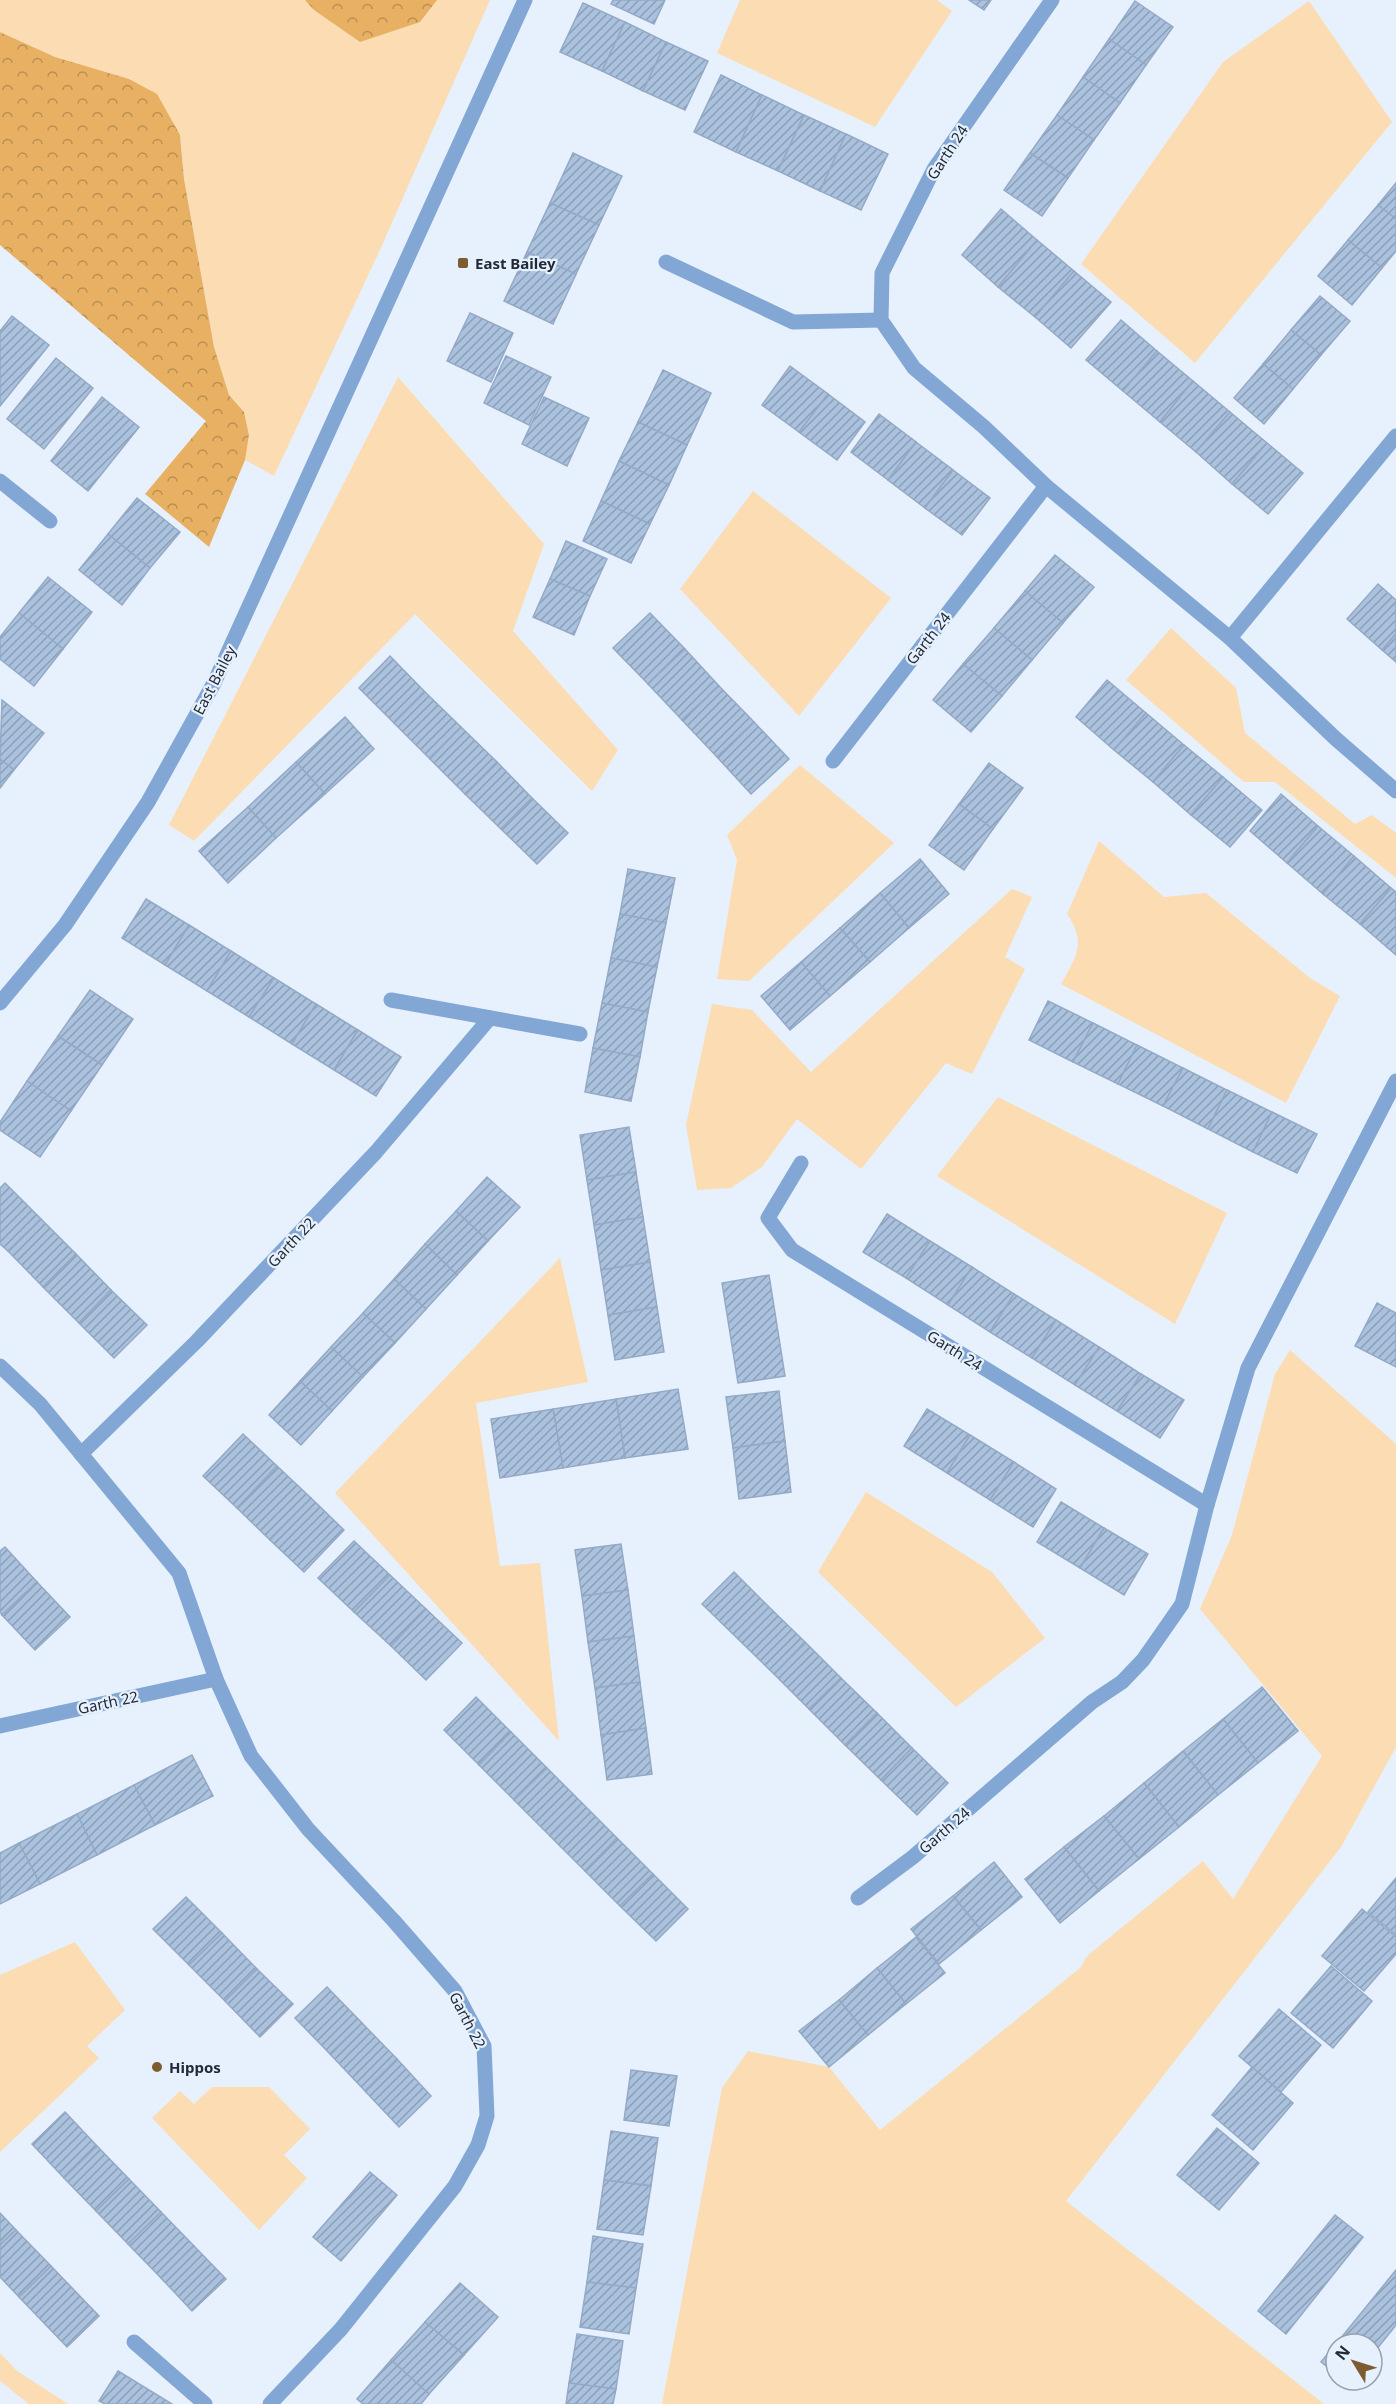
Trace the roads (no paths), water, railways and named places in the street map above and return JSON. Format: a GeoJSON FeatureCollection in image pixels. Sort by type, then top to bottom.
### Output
{"type":"FeatureCollection","features":[{"type":"Feature","properties":{"kind":"street","name":"East Bailey"},"geometry":{"type":"LineString","coordinates":[[0,1003],[65,925],[142,812],[214,683],[525,0]]}},
{"type":"Feature","properties":{"kind":"street","name":"Garth 24"},"geometry":{"type":"LineString","coordinates":[[881,320],[882,273],[934,169],[1052,0]]}},
{"type":"Feature","properties":{"kind":"street"},"geometry":{"type":"LineString","coordinates":[[666,262],[793,322],[881,320],[914,368],[984,427],[1046,486],[1230,638],[1336,739],[1396,791]]}},
{"type":"Feature","properties":{"kind":"street"},"geometry":{"type":"LineString","coordinates":[[1230,638],[1396,436]]}},
{"type":"Feature","properties":{"kind":"street"},"geometry":{"type":"LineString","coordinates":[[2,486],[50,521]]}},
{"type":"Feature","properties":{"kind":"street","name":"Garth 24"},"geometry":{"type":"LineString","coordinates":[[833,761],[1046,486]]}},
{"type":"Feature","properties":{"kind":"street"},"geometry":{"type":"LineString","coordinates":[[391,1000],[579,1034]]}},
{"type":"Feature","properties":{"kind":"street","name":"Garth 22"},"geometry":{"type":"LineString","coordinates":[[81,1454],[197,1341],[368,1160],[490,1018]]}},
{"type":"Feature","properties":{"kind":"street","name":"Garth 24"},"geometry":{"type":"LineString","coordinates":[[858,1898],[913,1857],[1092,1702],[1122,1682],[1143,1660],[1182,1604],[1207,1504],[1248,1368],[1396,1082]]}},
{"type":"Feature","properties":{"kind":"street","name":"Garth 24"},"geometry":{"type":"LineString","coordinates":[[801,1162],[768,1218],[792,1250],[1207,1504]]}},
{"type":"Feature","properties":{"kind":"street","name":"Garth 22"},"geometry":{"type":"LineString","coordinates":[[0,1366],[40,1404],[179,1573],[216,1680],[251,1756],[308,1829],[394,1921],[455,1991],[484,2046],[487,2116],[478,2145],[455,2186],[340,2329],[270,2404]]}},
{"type":"Feature","properties":{"kind":"street","name":"Garth 22"},"geometry":{"type":"LineString","coordinates":[[0,1726],[216,1680]]}},
{"type":"Feature","properties":{"kind":"street"},"geometry":{"type":"LineString","coordinates":[[134,2342],[205,2404]]}},
{"type":"Feature","properties":{"kind":"place","name":"East Bailey"},"geometry":{"type":"Point","coordinates":[463,263]}},
{"type":"Feature","properties":{"kind":"place","name":"Hippos"},"geometry":{"type":"Point","coordinates":[157,2067]}}]}
